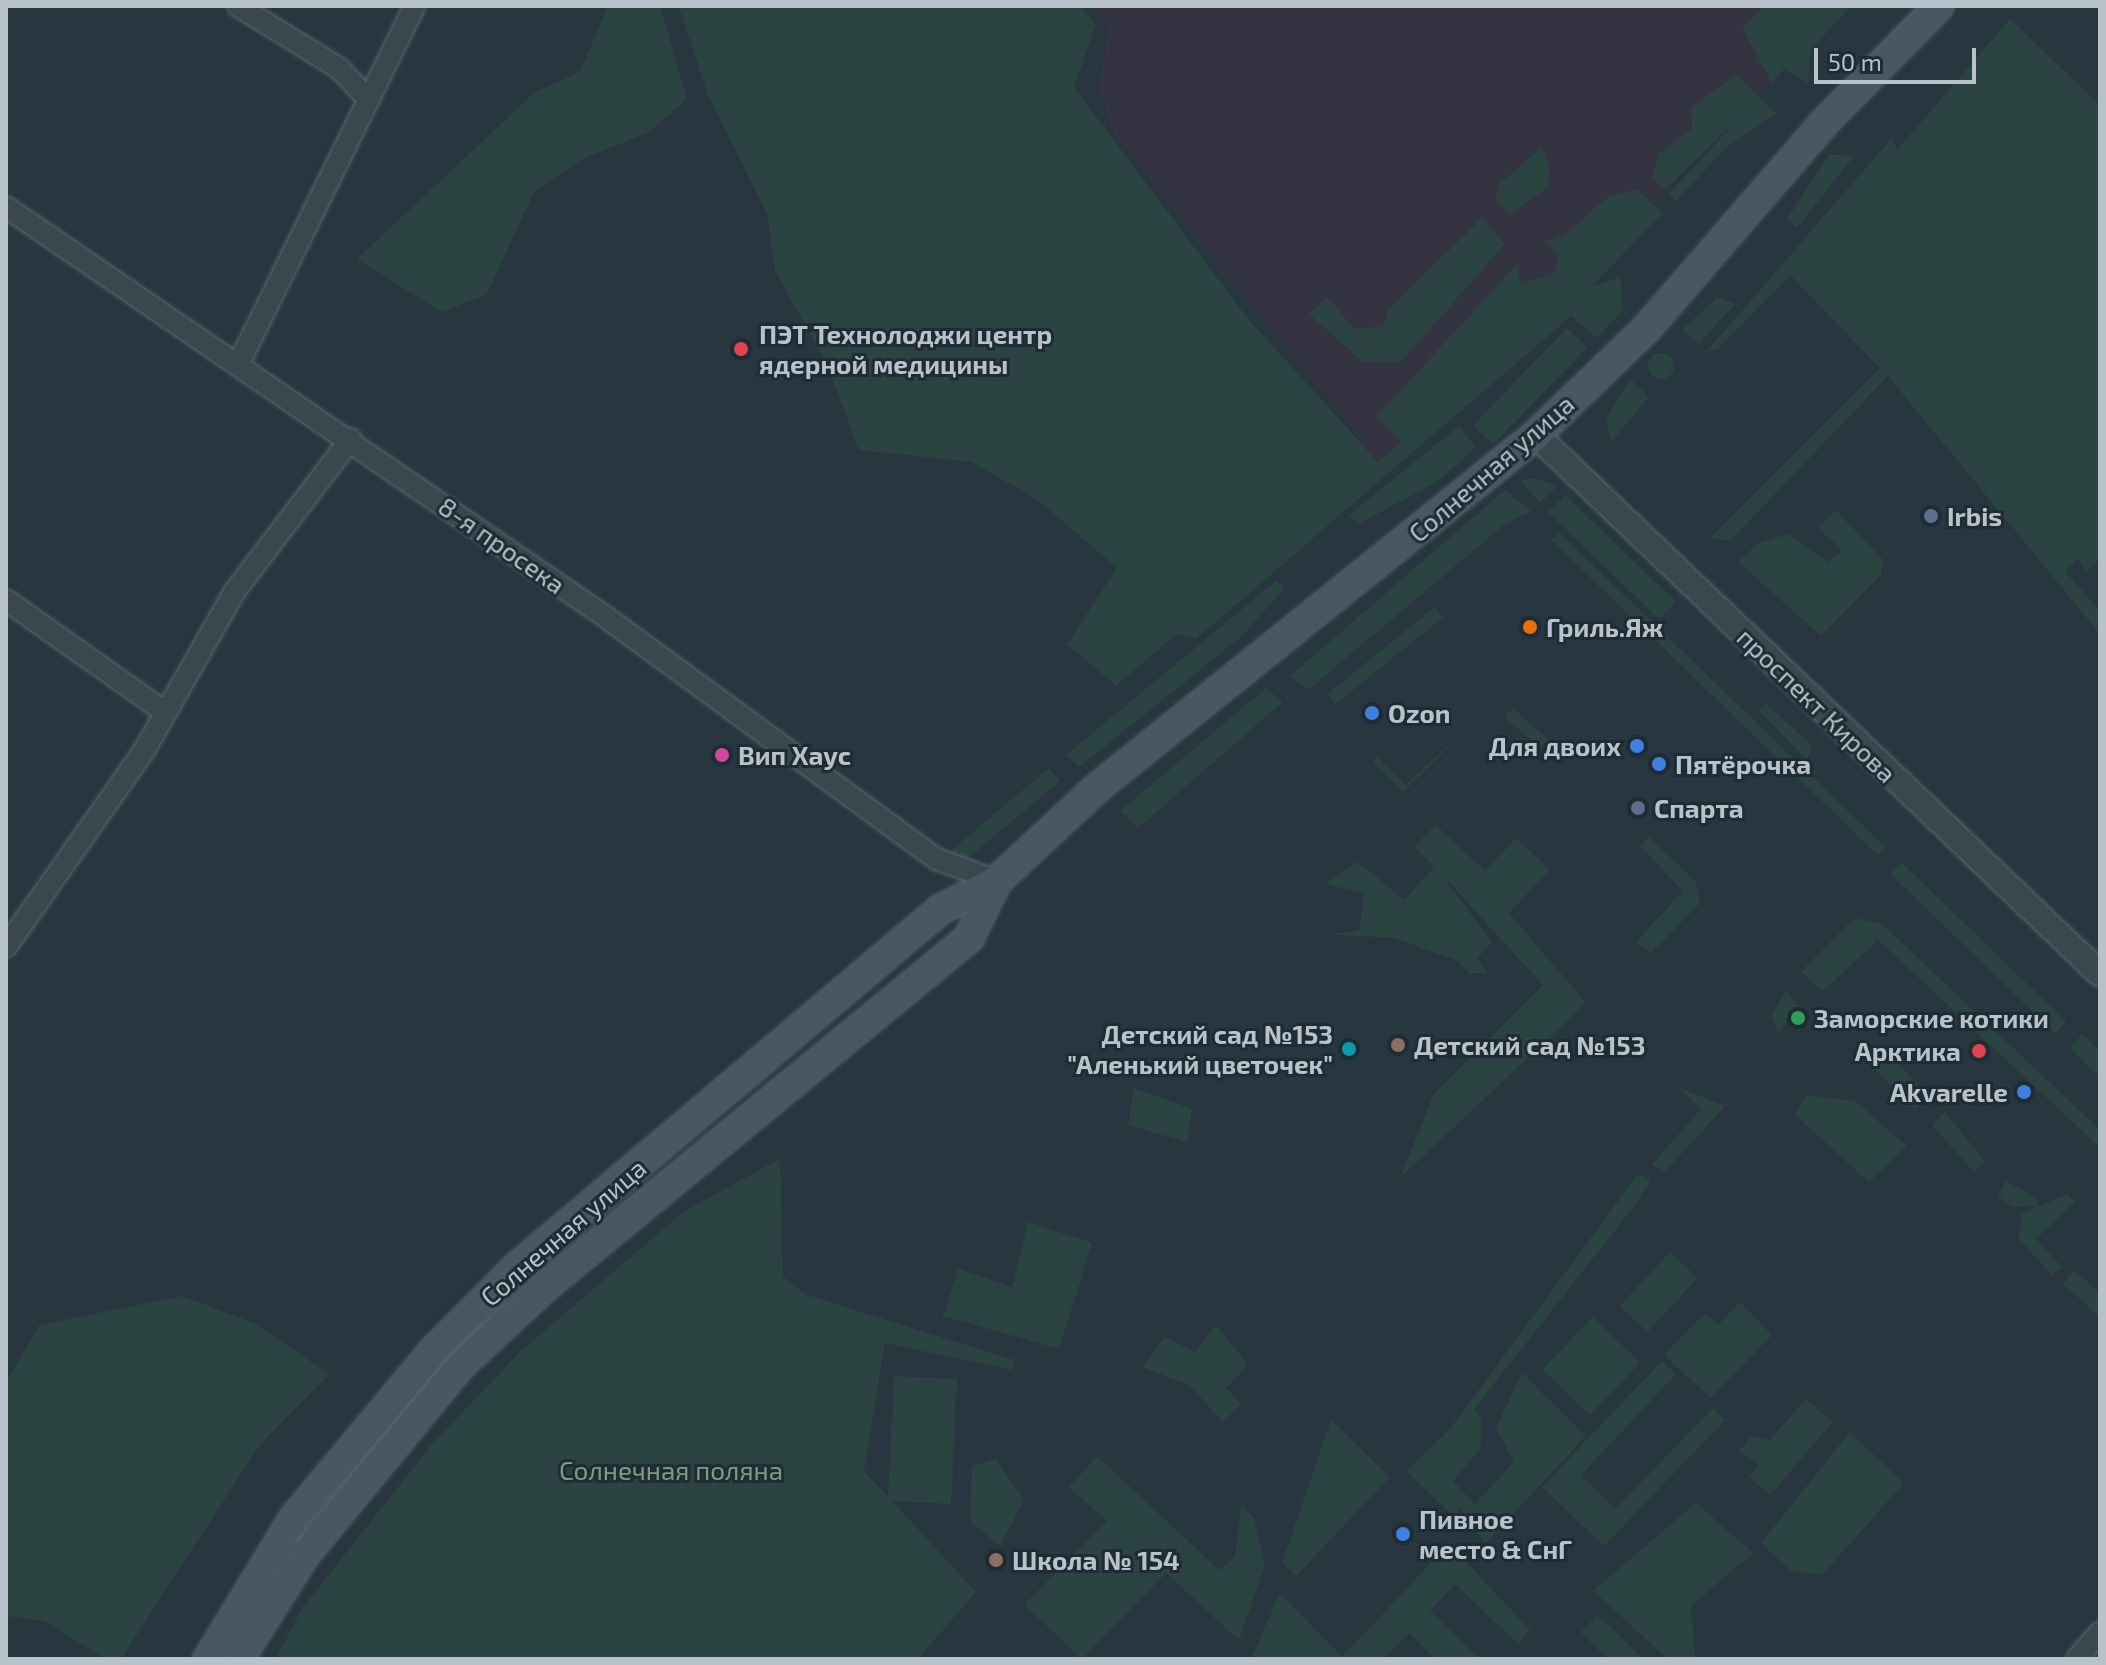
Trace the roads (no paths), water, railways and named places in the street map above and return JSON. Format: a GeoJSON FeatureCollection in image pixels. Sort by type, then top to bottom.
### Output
{"type":"FeatureCollection","features":[{"type":"Feature","properties":{"kind":"main road","name":"Солнечная улица"},"geometry":{"type":"LineString","coordinates":[[208,1659],[294,1518],[464,1319],[941,909],[997,881],[1097,788],[1536,435],[1647,328],[1822,125],[1939,6]]}},
{"type":"Feature","properties":{"kind":"main road","name":"Солнечная улица"},"geometry":{"type":"LineString","coordinates":[[239,1659],[304,1556],[459,1367],[969,938],[997,881]]}},
{"type":"Feature","properties":{"kind":"street"},"geometry":{"type":"LineString","coordinates":[[238,6],[340,69],[368,99]]}},
{"type":"Feature","properties":{"kind":"street"},"geometry":{"type":"LineString","coordinates":[[238,365],[415,6]]}},
{"type":"Feature","properties":{"kind":"street","name":"8-я просека"},"geometry":{"type":"LineString","coordinates":[[6,207],[351,439],[936,859],[997,881]]}},
{"type":"Feature","properties":{"kind":"street","name":"проспект Кирова"},"geometry":{"type":"LineString","coordinates":[[1536,435],[2100,974]]}},
{"type":"Feature","properties":{"kind":"street"},"geometry":{"type":"LineString","coordinates":[[6,947],[165,712],[235,591],[351,439]]}},
{"type":"Feature","properties":{"kind":"street"},"geometry":{"type":"LineString","coordinates":[[6,600],[165,712]]}},
{"type":"Feature","properties":{"kind":"street"},"geometry":{"type":"LineString","coordinates":[[2077,1659],[2100,1633]]}},
{"type":"Feature","properties":{"kind":"place","name":"ПЭТ Технолоджи центр ядерной медицины"},"geometry":{"type":"Point","coordinates":[741,349]}},
{"type":"Feature","properties":{"kind":"place","name":"Irbis"},"geometry":{"type":"Point","coordinates":[1931,516]}},
{"type":"Feature","properties":{"kind":"place","name":"Гриль.Яж"},"geometry":{"type":"Point","coordinates":[1530,627]}},
{"type":"Feature","properties":{"kind":"place","name":"Ozon"},"geometry":{"type":"Point","coordinates":[1372,713]}},
{"type":"Feature","properties":{"kind":"place","name":"Для двоих"},"geometry":{"type":"Point","coordinates":[1637,746]}},
{"type":"Feature","properties":{"kind":"place","name":"Вип Хаус"},"geometry":{"type":"Point","coordinates":[722,755]}},
{"type":"Feature","properties":{"kind":"place","name":"Пятёрочка"},"geometry":{"type":"Point","coordinates":[1659,764]}},
{"type":"Feature","properties":{"kind":"place","name":"Спарта"},"geometry":{"type":"Point","coordinates":[1638,808]}},
{"type":"Feature","properties":{"kind":"place","name":"Заморские котики"},"geometry":{"type":"Point","coordinates":[1798,1018]}},
{"type":"Feature","properties":{"kind":"place","name":"Детский сад №153"},"geometry":{"type":"Point","coordinates":[1398,1045]}},
{"type":"Feature","properties":{"kind":"place","name":"Детский сад №153 \"Аленький цветочек\""},"geometry":{"type":"Point","coordinates":[1349,1049]}},
{"type":"Feature","properties":{"kind":"place","name":"Арктика"},"geometry":{"type":"Point","coordinates":[1979,1051]}},
{"type":"Feature","properties":{"kind":"place","name":"Akvarelle"},"geometry":{"type":"Point","coordinates":[2024,1092]}},
{"type":"Feature","properties":{"kind":"place","name":"Пивное место & СнГ"},"geometry":{"type":"Point","coordinates":[1403,1534]}},
{"type":"Feature","properties":{"kind":"place","name":"Школа № 154"},"geometry":{"type":"Point","coordinates":[996,1560]}},
{"type":"Feature","properties":{"kind":"park label","name":"Солнечная поляна"},"geometry":{"type":"Point","coordinates":[671,1470]}}]}
